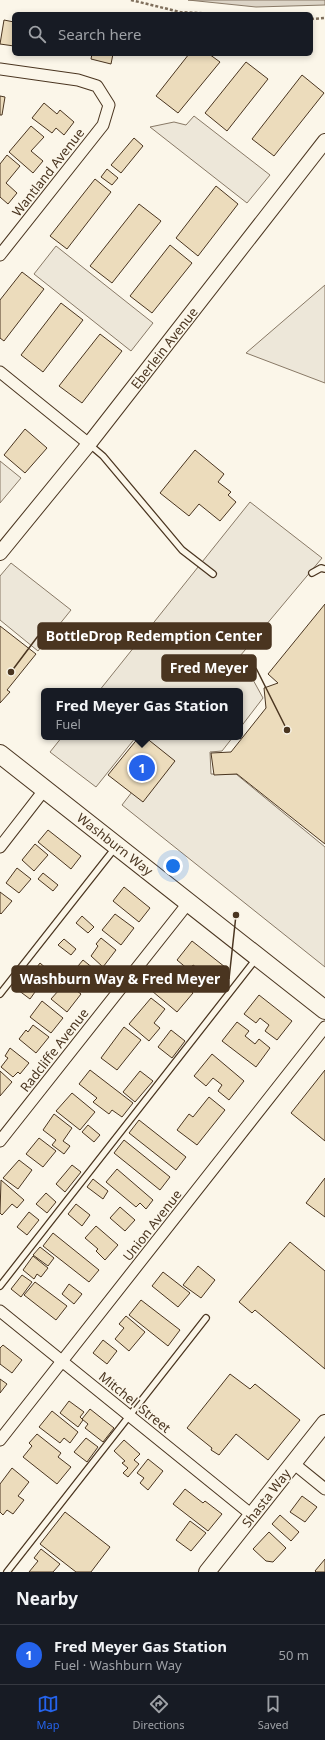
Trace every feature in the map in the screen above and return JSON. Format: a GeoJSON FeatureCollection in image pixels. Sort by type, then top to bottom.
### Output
{"type":"FeatureCollection","features":[{"type":"Feature","properties":{"kind":"main road","name":"Washburn Way"},"geometry":{"type":"LineString","coordinates":[[0,754],[325,1010]]}},
{"type":"Feature","properties":{"kind":"main road","name":"Shasta Way"},"geometry":{"type":"LineString","coordinates":[[207,1572],[325,1423]]}},
{"type":"Feature","properties":{"kind":"street","name":"Wantland Avenue"},"geometry":{"type":"LineString","coordinates":[[0,69],[78,80],[97,86],[109,105],[103,125],[0,255]]}},
{"type":"Feature","properties":{"kind":"street","name":"Eberlein Avenue"},"geometry":{"type":"LineString","coordinates":[[0,554],[89,444],[325,141]]}},
{"type":"Feature","properties":{"kind":"street"},"geometry":{"type":"LineString","coordinates":[[0,372],[89,444]]}},
{"type":"Feature","properties":{"kind":"street"},"geometry":{"type":"LineString","coordinates":[[0,847],[45,789]]}},
{"type":"Feature","properties":{"kind":"street","name":"Radcliffe Avenue"},"geometry":{"type":"LineString","coordinates":[[0,1141],[189,902]]}},
{"type":"Feature","properties":{"kind":"street","name":"Union Avenue"},"geometry":{"type":"LineString","coordinates":[[0,1440],[325,1027]]}},
{"type":"Feature","properties":{"kind":"street","name":"Mitchell Street"},"geometry":{"type":"LineString","coordinates":[[0,1311],[252,1515]]}},
{"type":"Feature","properties":{"kind":"street"},"geometry":{"type":"LineString","coordinates":[[294,1463],[325,1489]]}},
{"type":"Feature","properties":{"kind":"lane"},"geometry":{"type":"LineString","coordinates":[[89,444],[103,456],[182,550],[213,574]]}},
{"type":"Feature","properties":{"kind":"lane"},"geometry":{"type":"LineString","coordinates":[[312,573],[321,568],[325,569]]}},
{"type":"Feature","properties":{"kind":"lane"},"geometry":{"type":"LineString","coordinates":[[0,994],[117,846]]}},
{"type":"Feature","properties":{"kind":"lane"},"geometry":{"type":"LineString","coordinates":[[0,1286],[258,958]]}},
{"type":"Feature","properties":{"kind":"lane"},"geometry":{"type":"LineString","coordinates":[[7,1572],[206,1318]]}},
{"type":"Feature","properties":{"kind":"path"},"geometry":{"type":"LineString","coordinates":[[132,0],[180,12]]}},
{"type":"Feature","properties":{"kind":"path"},"geometry":{"type":"LineString","coordinates":[[313,19],[325,18]]}},
{"type":"Feature","properties":{"kind":"shaded area"},"geometry":{"type":"Polygon","coordinates":[[[188,0],[325,0],[325,5],[256,7],[188,0]]]}},
{"type":"Feature","properties":{"kind":"shaded area"},"geometry":{"type":"Polygon","coordinates":[[[194,116],[270,175],[247,203],[150,127],[174,122],[186,125],[194,116]]]}},
{"type":"Feature","properties":{"kind":"shaded area"},"geometry":{"type":"Polygon","coordinates":[[[56,246],[153,323],[131,351],[34,274],[56,246]]]}},
{"type":"Feature","properties":{"kind":"shaded area"},"geometry":{"type":"Polygon","coordinates":[[[325,285],[325,383],[246,353],[325,285]]]}},
{"type":"Feature","properties":{"kind":"shaded area"},"geometry":{"type":"Polygon","coordinates":[[[0,461],[21,478],[0,503],[0,461]]]}},
{"type":"Feature","properties":{"kind":"shaded area"},"geometry":{"type":"Polygon","coordinates":[[[250,502],[322,558],[240,656],[263,698],[243,724],[243,688],[101,688],[250,502]]]}},
{"type":"Feature","properties":{"kind":"shaded area"},"geometry":{"type":"Polygon","coordinates":[[[11,563],[71,610],[38,651],[0,620],[0,576],[11,563]]]}},
{"type":"Feature","properties":{"kind":"shaded area"},"geometry":{"type":"Polygon","coordinates":[[[60,740],[134,740],[96,787],[50,752],[60,740]]]}},
{"type":"Feature","properties":{"kind":"shaded area"},"geometry":{"type":"Polygon","coordinates":[[[143,740],[231,740],[222,751],[210,752],[211,774],[236,774],[325,847],[325,967],[122,805],[161,754],[143,740]]]}},
{"type":"Feature","properties":{"kind":"building"},"geometry":{"type":"Polygon","coordinates":[[[4,20],[12,22],[12,46],[0,44],[4,20]]]}},
{"type":"Feature","properties":{"kind":"building"},"geometry":{"type":"Polygon","coordinates":[[[92,56],[113,56],[111,64],[91,59],[92,56]]]}},
{"type":"Feature","properties":{"kind":"building"},"geometry":{"type":"Polygon","coordinates":[[[187,56],[212,56],[220,62],[178,113],[156,96],[187,56]]]}},
{"type":"Feature","properties":{"kind":"building"},"geometry":{"type":"Polygon","coordinates":[[[246,62],[268,79],[227,131],[205,113],[246,62]]]}},
{"type":"Feature","properties":{"kind":"building"},"geometry":{"type":"Polygon","coordinates":[[[302,75],[324,93],[274,156],[252,139],[302,75]]]}},
{"type":"Feature","properties":{"kind":"building"},"geometry":{"type":"Polygon","coordinates":[[[0,96],[5,97],[2,115],[0,115],[0,96]]]}},
{"type":"Feature","properties":{"kind":"building"},"geometry":{"type":"Polygon","coordinates":[[[44,103],[57,114],[60,110],[74,122],[64,135],[56,128],[52,133],[32,118],[44,103]]]}},
{"type":"Feature","properties":{"kind":"building"},"geometry":{"type":"Polygon","coordinates":[[[31,126],[44,137],[31,151],[43,161],[33,173],[9,152],[31,126]]]}},
{"type":"Feature","properties":{"kind":"building"},"geometry":{"type":"Polygon","coordinates":[[[134,138],[143,146],[121,173],[111,165],[134,138]]]}},
{"type":"Feature","properties":{"kind":"building"},"geometry":{"type":"Polygon","coordinates":[[[7,155],[20,166],[6,183],[17,193],[8,204],[0,197],[0,164],[7,155]]]}},
{"type":"Feature","properties":{"kind":"building"},"geometry":{"type":"Polygon","coordinates":[[[107,169],[118,178],[112,185],[101,177],[107,169]]]}},
{"type":"Feature","properties":{"kind":"building"},"geometry":{"type":"Polygon","coordinates":[[[95,179],[111,192],[67,249],[50,236],[95,179]]]}},
{"type":"Feature","properties":{"kind":"building"},"geometry":{"type":"Polygon","coordinates":[[[216,186],[238,204],[198,256],[176,238],[216,186]]]}},
{"type":"Feature","properties":{"kind":"building"},"geometry":{"type":"Polygon","coordinates":[[[139,204],[161,221],[112,283],[90,266],[139,204]]]}},
{"type":"Feature","properties":{"kind":"building"},"geometry":{"type":"Polygon","coordinates":[[[170,245],[192,263],[152,313],[130,296],[170,245]]]}},
{"type":"Feature","properties":{"kind":"building"},"geometry":{"type":"Polygon","coordinates":[[[22,272],[44,289],[4,341],[0,338],[0,300],[22,272]]]}},
{"type":"Feature","properties":{"kind":"building"},"geometry":{"type":"Polygon","coordinates":[[[61,303],[83,320],[43,372],[21,355],[61,303]]]}},
{"type":"Feature","properties":{"kind":"building"},"geometry":{"type":"Polygon","coordinates":[[[100,334],[122,351],[82,403],[59,386],[100,334]]]}},
{"type":"Feature","properties":{"kind":"building"},"geometry":{"type":"Polygon","coordinates":[[[25,429],[47,448],[25,473],[4,455],[25,429]]]}},
{"type":"Feature","properties":{"kind":"building"},"geometry":{"type":"Polygon","coordinates":[[[195,450],[224,474],[218,482],[231,492],[228,495],[236,502],[220,521],[199,504],[189,516],[160,493],[195,450]]]}},
{"type":"Feature","properties":{"kind":"building"},"geometry":{"type":"Polygon","coordinates":[[[325,604],[325,844],[237,774],[214,775],[211,753],[231,752],[241,740],[243,740],[243,737],[266,708],[264,688],[278,683],[268,674],[325,604]]]}},
{"type":"Feature","properties":{"kind":"building"},"geometry":{"type":"Polygon","coordinates":[[[0,626],[36,654],[7,690],[10,692],[0,703],[0,626]]]}},
{"type":"Feature","properties":{"kind":"building"},"geometry":{"type":"Polygon","coordinates":[[[137,740],[149,740],[175,761],[143,802],[108,775],[137,740]]]}},
{"type":"Feature","properties":{"kind":"building"},"geometry":{"type":"Polygon","coordinates":[[[48,830],[81,856],[71,869],[38,842],[48,830]]]}},
{"type":"Feature","properties":{"kind":"building"},"geometry":{"type":"Polygon","coordinates":[[[35,844],[48,855],[34,871],[22,860],[35,844]]]}},
{"type":"Feature","properties":{"kind":"building"},"geometry":{"type":"Polygon","coordinates":[[[17,868],[31,879],[19,893],[6,883],[17,868]]]}},
{"type":"Feature","properties":{"kind":"building"},"geometry":{"type":"Polygon","coordinates":[[[43,873],[58,885],[53,891],[38,879],[43,873]]]}},
{"type":"Feature","properties":{"kind":"building"},"geometry":{"type":"Polygon","coordinates":[[[124,887],[150,908],[139,922],[113,901],[124,887]]]}},
{"type":"Feature","properties":{"kind":"building"},"geometry":{"type":"Polygon","coordinates":[[[0,892],[12,901],[1,914],[0,913],[0,892]]]}},
{"type":"Feature","properties":{"kind":"building"},"geometry":{"type":"Polygon","coordinates":[[[115,914],[134,928],[121,945],[102,930],[115,914]]]}},
{"type":"Feature","properties":{"kind":"building"},"geometry":{"type":"Polygon","coordinates":[[[82,916],[94,927],[88,933],[76,923],[82,916]]]}},
{"type":"Feature","properties":{"kind":"building"},"geometry":{"type":"Polygon","coordinates":[[[101,938],[116,950],[103,967],[91,956],[98,946],[96,944],[101,938]]]}},
{"type":"Feature","properties":{"kind":"building"},"geometry":{"type":"Polygon","coordinates":[[[64,939],[76,949],[71,955],[58,945],[64,939]]]}},
{"type":"Feature","properties":{"kind":"building"},"geometry":{"type":"Polygon","coordinates":[[[192,941],[225,967],[210,987],[198,977],[203,972],[193,965],[189,970],[177,960],[192,941]]]}},
{"type":"Feature","properties":{"kind":"building"},"geometry":{"type":"Polygon","coordinates":[[[83,960],[99,973],[86,990],[72,979],[81,969],[78,966],[83,960]]]}},
{"type":"Feature","properties":{"kind":"building"},"geometry":{"type":"Polygon","coordinates":[[[40,963],[55,976],[45,987],[31,975],[40,963]]]}},
{"type":"Feature","properties":{"kind":"building"},"geometry":{"type":"Polygon","coordinates":[[[60,978],[81,994],[67,1012],[51,999],[59,990],[54,986],[60,978]]]}},
{"type":"Feature","properties":{"kind":"building"},"geometry":{"type":"Polygon","coordinates":[[[162,979],[174,989],[181,982],[193,993],[177,1012],[152,991],[162,979]]]}},
{"type":"Feature","properties":{"kind":"building"},"geometry":{"type":"Polygon","coordinates":[[[23,983],[35,992],[30,999],[18,990],[23,983]]]}},
{"type":"Feature","properties":{"kind":"building"},"geometry":{"type":"Polygon","coordinates":[[[259,995],[292,1021],[277,1040],[265,1031],[269,1025],[260,1018],[256,1023],[244,1014],[259,995]]]}},
{"type":"Feature","properties":{"kind":"building"},"geometry":{"type":"Polygon","coordinates":[[[151,998],[165,1009],[154,1023],[160,1028],[149,1041],[129,1024],[151,998]]]}},
{"type":"Feature","properties":{"kind":"building"},"geometry":{"type":"Polygon","coordinates":[[[42,1001],[63,1018],[51,1033],[30,1017],[42,1001]]]}},
{"type":"Feature","properties":{"kind":"building"},"geometry":{"type":"Polygon","coordinates":[[[237,1022],[249,1031],[245,1036],[255,1044],[259,1039],[270,1048],[256,1067],[222,1041],[237,1022]]]}},
{"type":"Feature","properties":{"kind":"building"},"geometry":{"type":"Polygon","coordinates":[[[33,1025],[49,1037],[36,1053],[19,1039],[26,1030],[28,1032],[33,1025]]]}},
{"type":"Feature","properties":{"kind":"building"},"geometry":{"type":"Polygon","coordinates":[[[124,1027],[141,1040],[117,1070],[101,1058],[124,1027]]]}},
{"type":"Feature","properties":{"kind":"building"},"geometry":{"type":"Polygon","coordinates":[[[171,1030],[185,1041],[172,1058],[158,1047],[171,1030]]]}},
{"type":"Feature","properties":{"kind":"building"},"geometry":{"type":"Polygon","coordinates":[[[10,1048],[29,1063],[20,1074],[18,1072],[13,1077],[1,1067],[8,1058],[5,1056],[10,1048]]]}},
{"type":"Feature","properties":{"kind":"building"},"geometry":{"type":"Polygon","coordinates":[[[212,1054],[244,1081],[229,1100],[218,1091],[222,1085],[213,1078],[206,1086],[194,1076],[212,1054]]]}},
{"type":"Feature","properties":{"kind":"building"},"geometry":{"type":"Polygon","coordinates":[[[90,1070],[133,1103],[122,1117],[112,1110],[109,1114],[93,1102],[97,1098],[79,1084],[90,1070]]]}},
{"type":"Feature","properties":{"kind":"building"},"geometry":{"type":"Polygon","coordinates":[[[325,1070],[325,1141],[291,1113],[325,1070]]]}},
{"type":"Feature","properties":{"kind":"building"},"geometry":{"type":"Polygon","coordinates":[[[0,1071],[12,1082],[0,1096],[0,1071]]]}},
{"type":"Feature","properties":{"kind":"building"},"geometry":{"type":"Polygon","coordinates":[[[140,1071],[153,1081],[135,1102],[123,1092],[140,1071]]]}},
{"type":"Feature","properties":{"kind":"building"},"geometry":{"type":"Polygon","coordinates":[[[72,1093],[95,1112],[80,1130],[56,1111],[72,1093]]]}},
{"type":"Feature","properties":{"kind":"building"},"geometry":{"type":"Polygon","coordinates":[[[209,1097],[225,1110],[197,1145],[177,1130],[189,1114],[193,1117],[209,1097]]]}},
{"type":"Feature","properties":{"kind":"building"},"geometry":{"type":"Polygon","coordinates":[[[54,1114],[72,1128],[63,1141],[70,1146],[64,1154],[52,1145],[56,1140],[43,1130],[54,1114]]]}},
{"type":"Feature","properties":{"kind":"building"},"geometry":{"type":"Polygon","coordinates":[[[139,1120],[186,1157],[176,1170],[129,1133],[139,1120]]]}},
{"type":"Feature","properties":{"kind":"building"},"geometry":{"type":"Polygon","coordinates":[[[88,1125],[100,1135],[94,1142],[82,1132],[88,1125]]]}},
{"type":"Feature","properties":{"kind":"building"},"geometry":{"type":"Polygon","coordinates":[[[39,1138],[56,1151],[43,1167],[26,1154],[39,1138]]]}},
{"type":"Feature","properties":{"kind":"building"},"geometry":{"type":"Polygon","coordinates":[[[124,1140],[170,1177],[160,1190],[114,1153],[124,1140]]]}},
{"type":"Feature","properties":{"kind":"building"},"geometry":{"type":"Polygon","coordinates":[[[19,1160],[32,1170],[18,1189],[3,1178],[19,1160]]]}},
{"type":"Feature","properties":{"kind":"building"},"geometry":{"type":"Polygon","coordinates":[[[72,1165],[81,1172],[65,1192],[56,1184],[72,1165]]]}},
{"type":"Feature","properties":{"kind":"building"},"geometry":{"type":"Polygon","coordinates":[[[117,1169],[153,1200],[146,1209],[140,1203],[136,1207],[106,1182],[117,1169]]]}},
{"type":"Feature","properties":{"kind":"building"},"geometry":{"type":"Polygon","coordinates":[[[325,1178],[325,1217],[306,1203],[325,1178]]]}},
{"type":"Feature","properties":{"kind":"building"},"geometry":{"type":"Polygon","coordinates":[[[93,1179],[108,1191],[103,1199],[87,1187],[93,1179]]]}},
{"type":"Feature","properties":{"kind":"building"},"geometry":{"type":"Polygon","coordinates":[[[1,1180],[24,1200],[17,1208],[12,1204],[2,1215],[0,1213],[1,1180]]]}},
{"type":"Feature","properties":{"kind":"building"},"geometry":{"type":"Polygon","coordinates":[[[46,1193],[56,1202],[47,1213],[36,1204],[46,1193]]]}},
{"type":"Feature","properties":{"kind":"building"},"geometry":{"type":"Polygon","coordinates":[[[76,1204],[90,1215],[82,1226],[68,1214],[76,1204]]]}},
{"type":"Feature","properties":{"kind":"building"},"geometry":{"type":"Polygon","coordinates":[[[120,1207],[135,1220],[125,1231],[110,1218],[120,1207]]]}},
{"type":"Feature","properties":{"kind":"building"},"geometry":{"type":"Polygon","coordinates":[[[29,1212],[39,1220],[27,1235],[17,1227],[29,1212]]]}},
{"type":"Feature","properties":{"kind":"building"},"geometry":{"type":"Polygon","coordinates":[[[96,1226],[118,1245],[105,1260],[96,1251],[98,1249],[85,1238],[96,1226]]]}},
{"type":"Feature","properties":{"kind":"building"},"geometry":{"type":"Polygon","coordinates":[[[53,1233],[99,1270],[89,1282],[43,1246],[53,1233]]]}},
{"type":"Feature","properties":{"kind":"building"},"geometry":{"type":"Polygon","coordinates":[[[290,1242],[325,1271],[325,1369],[255,1310],[252,1313],[239,1302],[290,1242]]]}},
{"type":"Feature","properties":{"kind":"building"},"geometry":{"type":"Polygon","coordinates":[[[40,1247],[54,1258],[48,1266],[33,1255],[40,1247]]]}},
{"type":"Feature","properties":{"kind":"building"},"geometry":{"type":"Polygon","coordinates":[[[33,1256],[48,1268],[41,1277],[37,1274],[34,1279],[23,1270],[33,1256]]]}},
{"type":"Feature","properties":{"kind":"building"},"geometry":{"type":"Polygon","coordinates":[[[198,1266],[215,1280],[201,1298],[183,1285],[198,1266]]]}},
{"type":"Feature","properties":{"kind":"building"},"geometry":{"type":"Polygon","coordinates":[[[163,1272],[190,1293],[178,1307],[152,1286],[163,1272]]]}},
{"type":"Feature","properties":{"kind":"building"},"geometry":{"type":"Polygon","coordinates":[[[22,1275],[32,1282],[21,1297],[11,1289],[22,1275]]]}},
{"type":"Feature","properties":{"kind":"building"},"geometry":{"type":"Polygon","coordinates":[[[35,1282],[67,1306],[56,1320],[24,1295],[35,1282]]]}},
{"type":"Feature","properties":{"kind":"building"},"geometry":{"type":"Polygon","coordinates":[[[69,1284],[82,1294],[74,1304],[62,1294],[69,1284]]]}},
{"type":"Feature","properties":{"kind":"building"},"geometry":{"type":"Polygon","coordinates":[[[141,1300],[180,1330],[168,1346],[129,1315],[141,1300]]]}},
{"type":"Feature","properties":{"kind":"building"},"geometry":{"type":"Polygon","coordinates":[[[126,1316],[145,1332],[129,1351],[115,1339],[124,1328],[119,1324],[126,1316]]]}},
{"type":"Feature","properties":{"kind":"building"},"geometry":{"type":"Polygon","coordinates":[[[103,1340],[117,1351],[107,1364],[93,1353],[103,1340]]]}},
{"type":"Feature","properties":{"kind":"building"},"geometry":{"type":"Polygon","coordinates":[[[3,1345],[22,1360],[12,1373],[0,1364],[0,1348],[3,1345]]]}},
{"type":"Feature","properties":{"kind":"building"},"geometry":{"type":"Polygon","coordinates":[[[230,1374],[250,1389],[255,1384],[300,1420],[268,1460],[236,1434],[219,1455],[211,1450],[212,1448],[187,1428],[230,1374]]]}},
{"type":"Feature","properties":{"kind":"building"},"geometry":{"type":"Polygon","coordinates":[[[0,1379],[7,1384],[0,1393],[0,1379]]]}},
{"type":"Feature","properties":{"kind":"building"},"geometry":{"type":"Polygon","coordinates":[[[69,1401],[84,1412],[80,1417],[83,1420],[78,1427],[60,1413],[69,1401]]]}},
{"type":"Feature","properties":{"kind":"building"},"geometry":{"type":"Polygon","coordinates":[[[90,1409],[114,1428],[103,1442],[85,1428],[88,1424],[82,1419],[90,1409]]]}},
{"type":"Feature","properties":{"kind":"building"},"geometry":{"type":"Polygon","coordinates":[[[52,1411],[78,1432],[70,1443],[64,1438],[60,1443],[39,1427],[52,1411]]]}},
{"type":"Feature","properties":{"kind":"building"},"geometry":{"type":"Polygon","coordinates":[[[37,1434],[61,1453],[58,1457],[71,1467],[57,1484],[23,1457],[32,1446],[29,1443],[37,1434]]]}},
{"type":"Feature","properties":{"kind":"building"},"geometry":{"type":"Polygon","coordinates":[[[86,1438],[98,1447],[87,1462],[74,1452],[86,1438]]]}},
{"type":"Feature","properties":{"kind":"building"},"geometry":{"type":"Polygon","coordinates":[[[124,1440],[140,1454],[134,1460],[139,1464],[128,1477],[123,1473],[128,1468],[122,1463],[125,1461],[114,1451],[124,1440]]]}},
{"type":"Feature","properties":{"kind":"building"},"geometry":{"type":"Polygon","coordinates":[[[148,1459],[163,1471],[148,1490],[140,1483],[144,1478],[137,1473],[148,1459]]]}},
{"type":"Feature","properties":{"kind":"building"},"geometry":{"type":"Polygon","coordinates":[[[12,1468],[29,1482],[18,1496],[24,1500],[13,1514],[7,1510],[3,1515],[0,1512],[0,1484],[12,1468]]]}},
{"type":"Feature","properties":{"kind":"building"},"geometry":{"type":"Polygon","coordinates":[[[185,1489],[203,1503],[205,1501],[222,1514],[208,1531],[173,1504],[185,1489]]]}},
{"type":"Feature","properties":{"kind":"building"},"geometry":{"type":"Polygon","coordinates":[[[302,1496],[317,1507],[305,1522],[290,1512],[302,1496]]]}},
{"type":"Feature","properties":{"kind":"building"},"geometry":{"type":"Polygon","coordinates":[[[65,1512],[110,1547],[91,1572],[76,1572],[40,1544],[65,1512]]]}},
{"type":"Feature","properties":{"kind":"building"},"geometry":{"type":"Polygon","coordinates":[[[280,1515],[299,1532],[291,1541],[272,1524],[280,1515]]]}},
{"type":"Feature","properties":{"kind":"building"},"geometry":{"type":"Polygon","coordinates":[[[190,1521],[206,1533],[191,1551],[176,1540],[190,1521]]]}},
{"type":"Feature","properties":{"kind":"building"},"geometry":{"type":"Polygon","coordinates":[[[269,1532],[286,1548],[273,1562],[266,1561],[253,1549],[269,1532]]]}},
{"type":"Feature","properties":{"kind":"building"},"geometry":{"type":"Polygon","coordinates":[[[41,1549],[60,1564],[53,1572],[29,1572],[38,1561],[34,1558],[41,1549]]]}},
{"type":"Feature","properties":{"kind":"building"},"geometry":{"type":"Polygon","coordinates":[[[325,1559],[325,1572],[316,1572],[315,1571],[325,1559]]]}},
{"type":"Feature","properties":{"kind":"place","name":"BottleDrop Redemption Center"},"geometry":{"type":"Point","coordinates":[11,672]}},
{"type":"Feature","properties":{"kind":"place","name":"Fred Meyer"},"geometry":{"type":"Point","coordinates":[287,730]}},
{"type":"Feature","properties":{"kind":"place","name":"Fred Meyer Gas Station"},"geometry":{"type":"Point","coordinates":[142,768]}},
{"type":"Feature","properties":{"kind":"place","name":"Washburn Way & Fred Meyer"},"geometry":{"type":"Point","coordinates":[236,915]}}]}
